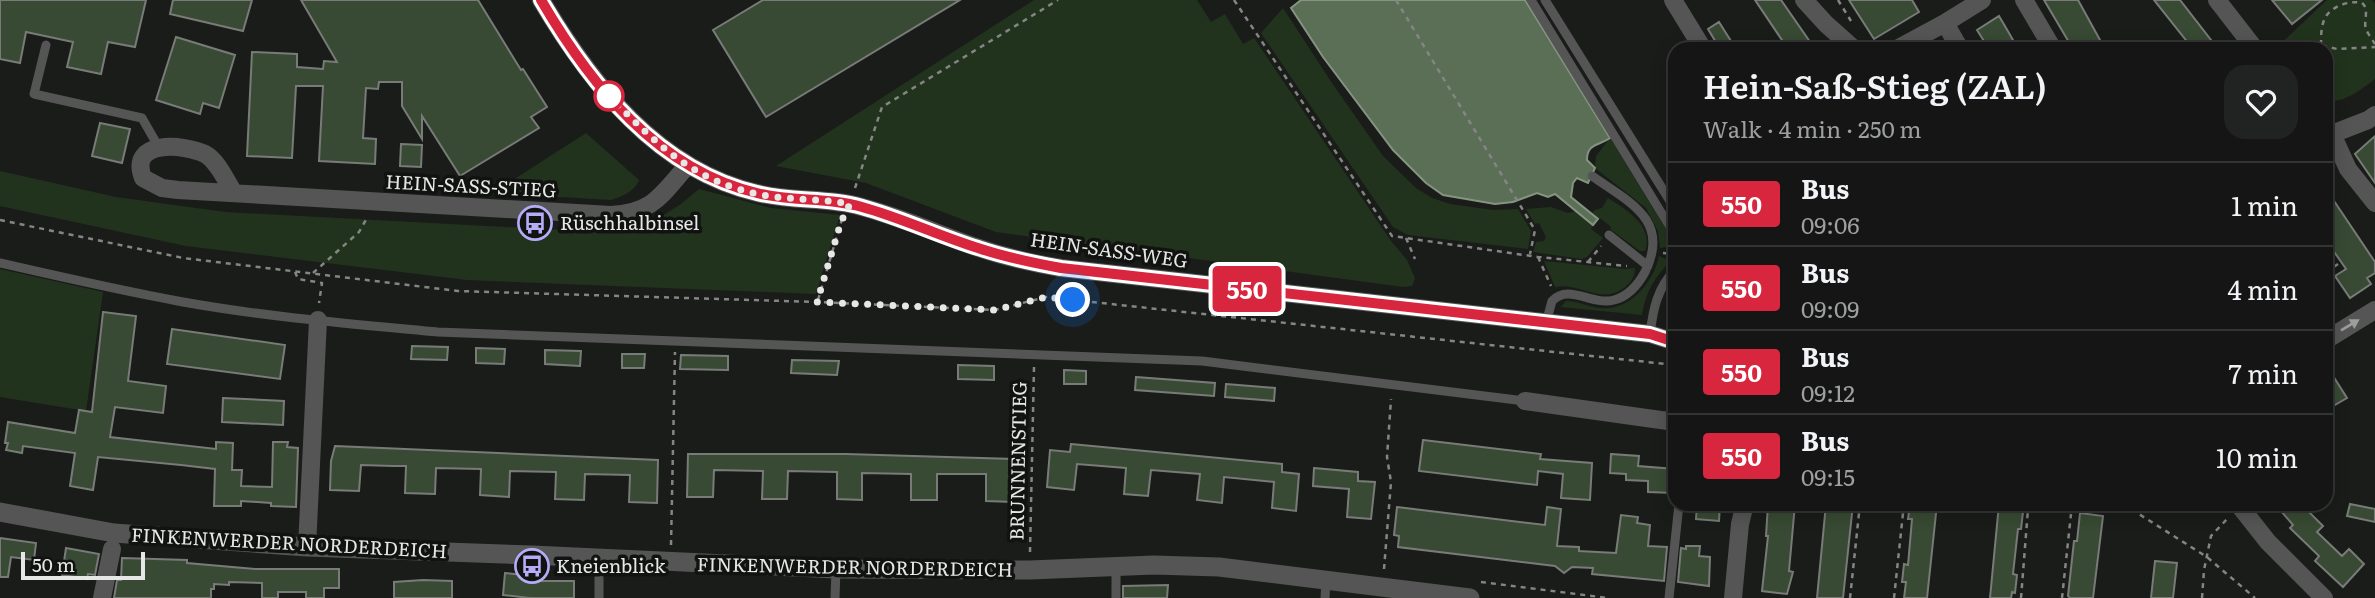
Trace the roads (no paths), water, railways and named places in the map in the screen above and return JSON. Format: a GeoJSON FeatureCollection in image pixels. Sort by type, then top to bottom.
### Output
{"type":"FeatureCollection","features":[{"type":"Feature","properties":{"kind":"street","name":"HEIN-SASS-WEG"},"geometry":{"type":"LineString","coordinates":[[541,0],[596,82],[632,121],[664,150],[713,180],[754,193],[850,204],[1005,256],[1061,268],[1650,334],[1668,340]]}},
{"type":"Feature","properties":{"kind":"street"},"geometry":{"type":"LineString","coordinates":[[1673,0],[1699,42]]}},
{"type":"Feature","properties":{"kind":"street"},"geometry":{"type":"LineString","coordinates":[[1804,0],[1846,42]]}},
{"type":"Feature","properties":{"kind":"street"},"geometry":{"type":"LineString","coordinates":[[1910,42],[1982,0]]}},
{"type":"Feature","properties":{"kind":"street"},"geometry":{"type":"LineString","coordinates":[[2024,0],[2049,42]]}},
{"type":"Feature","properties":{"kind":"street"},"geometry":{"type":"LineString","coordinates":[[2217,0],[2250,42]]}},
{"type":"Feature","properties":{"kind":"street"},"geometry":{"type":"LineString","coordinates":[[1945,23],[1956,42]]}},
{"type":"Feature","properties":{"kind":"street"},"geometry":{"type":"LineString","coordinates":[[2333,130],[2368,120],[2375,115]]}},
{"type":"Feature","properties":{"kind":"street"},"geometry":{"type":"LineString","coordinates":[[2333,139],[2348,169],[2375,203]]}},
{"type":"Feature","properties":{"kind":"street","name":"HEIN-SASS-STIEG"},"geometry":{"type":"LineString","coordinates":[[158,146],[142,159],[141,174],[146,182],[162,188],[622,215],[649,207],[687,166]]}},
{"type":"Feature","properties":{"kind":"street"},"geometry":{"type":"LineString","coordinates":[[158,146],[204,154],[216,165],[234,193]]}},
{"type":"Feature","properties":{"kind":"street"},"geometry":{"type":"LineString","coordinates":[[2333,336],[2375,310]]}},
{"type":"Feature","properties":{"kind":"street"},"geometry":{"type":"LineString","coordinates":[[307,547],[318,320]]}},
{"type":"Feature","properties":{"kind":"street"},"geometry":{"type":"LineString","coordinates":[[1525,401],[1668,421]]}},
{"type":"Feature","properties":{"kind":"street"},"geometry":{"type":"LineString","coordinates":[[1733,598],[1743,511]]}},
{"type":"Feature","properties":{"kind":"street"},"geometry":{"type":"LineString","coordinates":[[2243,511],[2268,542],[2324,598]]}},
{"type":"Feature","properties":{"kind":"street","name":"FINKENWERDER NORDERDEICH"},"geometry":{"type":"LineString","coordinates":[[0,512],[113,541],[836,569],[1219,567],[1326,589],[1471,590]]}},
{"type":"Feature","properties":{"kind":"street"},"geometry":{"type":"LineString","coordinates":[[102,598],[113,541]]}},
{"type":"Feature","properties":{"kind":"lane"},"geometry":{"type":"LineString","coordinates":[[1531,0],[1668,224]]}},
{"type":"Feature","properties":{"kind":"lane"},"geometry":{"type":"LineString","coordinates":[[1545,0],[1668,198]]}},
{"type":"Feature","properties":{"kind":"lane"},"geometry":{"type":"LineString","coordinates":[[46,46],[34,94],[142,118],[158,146]]}},
{"type":"Feature","properties":{"kind":"lane"},"geometry":{"type":"LineString","coordinates":[[1546,323],[1550,304],[1556,297],[1565,293],[1599,301],[1614,300],[1634,288],[1648,266],[1654,246],[1649,223],[1637,208],[1592,176]]}},
{"type":"Feature","properties":{"kind":"lane"},"geometry":{"type":"LineString","coordinates":[[1609,235],[1648,266]]}},
{"type":"Feature","properties":{"kind":"lane"},"geometry":{"type":"LineString","coordinates":[[0,262],[184,302],[318,320],[438,332],[1202,361],[1525,401]]}},
{"type":"Feature","properties":{"kind":"lane"},"geometry":{"type":"LineString","coordinates":[[1650,334],[1656,299],[1668,277]]}},
{"type":"Feature","properties":{"kind":"lane"},"geometry":{"type":"LineString","coordinates":[[1669,598],[1678,511]]}},
{"type":"Feature","properties":{"kind":"lane"},"geometry":{"type":"LineString","coordinates":[[599,559],[599,598]]}},
{"type":"Feature","properties":{"kind":"lane"},"geometry":{"type":"LineString","coordinates":[[1115,566],[1116,598]]}},
{"type":"Feature","properties":{"kind":"lane"},"geometry":{"type":"LineString","coordinates":[[835,598],[836,569]]}},
{"type":"Feature","properties":{"kind":"place","name":"Rüschhalbinsel"},"geometry":{"type":"Point","coordinates":[535,223]}},
{"type":"Feature","properties":{"kind":"place","name":"Kneienblick"},"geometry":{"type":"Point","coordinates":[532,566]}}]}
